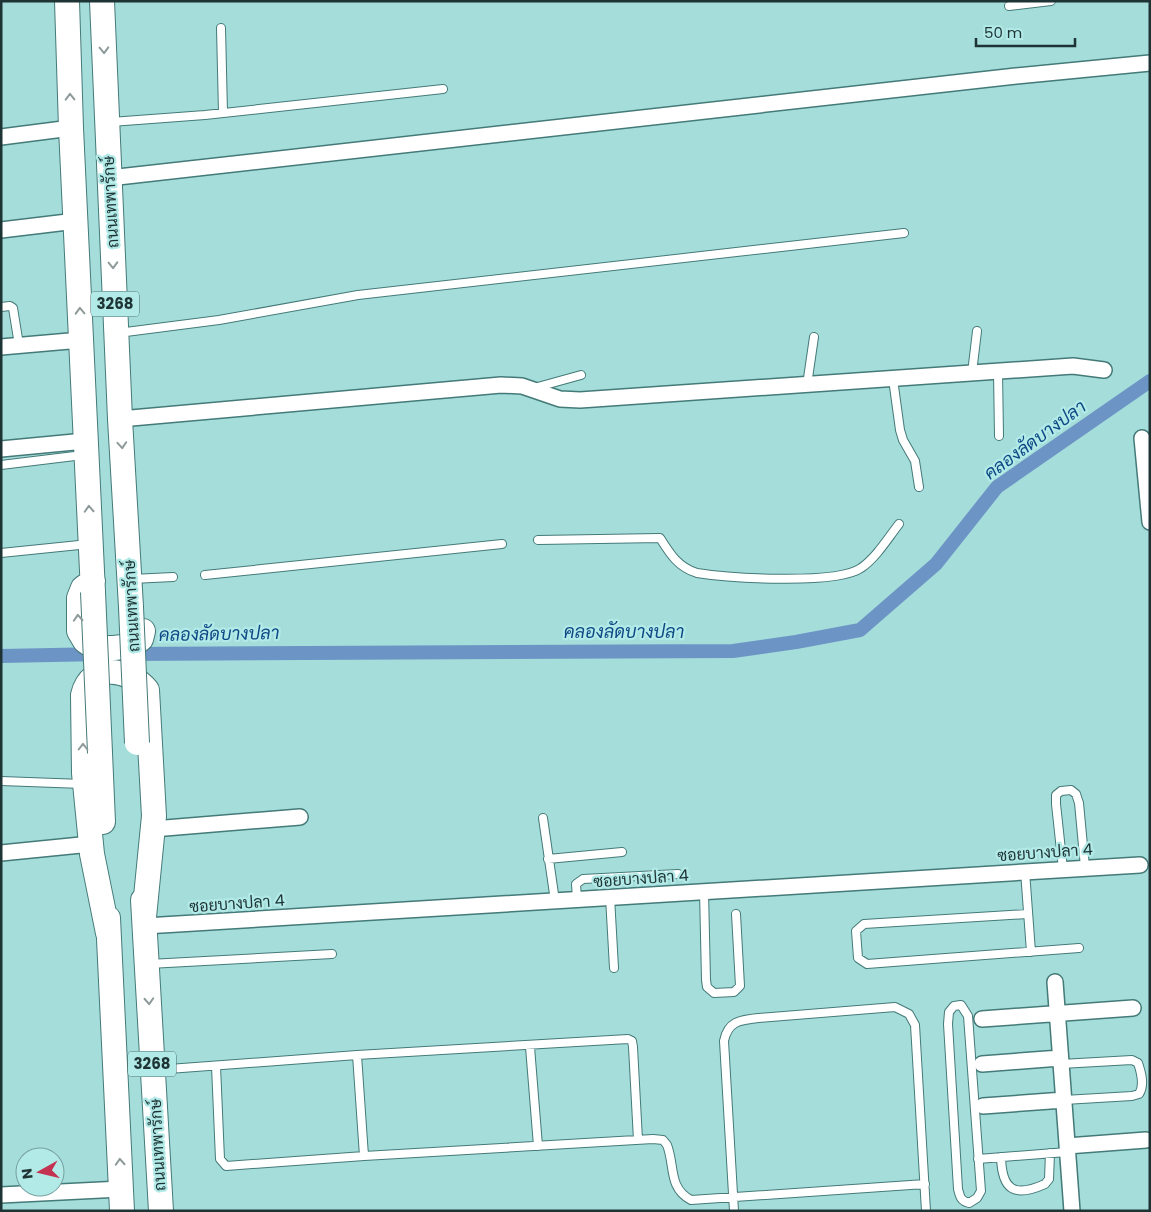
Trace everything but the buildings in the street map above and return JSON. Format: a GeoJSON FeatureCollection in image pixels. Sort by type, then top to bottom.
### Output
{"type":"FeatureCollection","features":[{"type":"Feature","properties":{"kind":"main road","name":"3268"},"geometry":{"type":"LineString","coordinates":[[67,1],[85,448],[122,1200]]}},
{"type":"Feature","properties":{"kind":"main road","name":"ถนนเทพารักษ์"},"geometry":{"type":"LineString","coordinates":[[102,1],[106,123],[130,593],[144,922],[161,1211]]}},
{"type":"Feature","properties":{"kind":"main road"},"geometry":{"type":"LineString","coordinates":[[93,587],[83,588],[78,608],[79,631],[85,641],[95,648],[131,646],[141,639],[143,629],[141,606],[139,601],[130,593]]}},
{"type":"Feature","properties":{"kind":"main road"},"geometry":{"type":"LineString","coordinates":[[108,933],[91,844],[85,784],[83,695],[86,684],[93,678],[114,672],[134,676],[147,690],[154,816],[144,922]]}},
{"type":"Feature","properties":{"kind":"street"},"geometry":{"type":"LineString","coordinates":[[109,178],[1016,76],[1150,64]]}},
{"type":"Feature","properties":{"kind":"street"},"geometry":{"type":"LineString","coordinates":[[1,137],[71,128]]}},
{"type":"Feature","properties":{"kind":"street"},"geometry":{"type":"LineString","coordinates":[[1,230],[76,221]]}},
{"type":"Feature","properties":{"kind":"street"},"geometry":{"type":"LineString","coordinates":[[1,347],[81,340]]}},
{"type":"Feature","properties":{"kind":"street"},"geometry":{"type":"LineString","coordinates":[[120,418],[513,384],[560,399],[580,400],[1073,366],[1104,370]]}},
{"type":"Feature","properties":{"kind":"street"},"geometry":{"type":"LineString","coordinates":[[1142,438],[1150,522]]}},
{"type":"Feature","properties":{"kind":"street"},"geometry":{"type":"LineString","coordinates":[[1,449],[85,448]]}},
{"type":"Feature","properties":{"kind":"street"},"geometry":{"type":"LineString","coordinates":[[153,829],[300,816]]}},
{"type":"Feature","properties":{"kind":"street"},"geometry":{"type":"LineString","coordinates":[[1,854],[91,844]]}},
{"type":"Feature","properties":{"kind":"street","name":"ซอยบางปลา 4"},"geometry":{"type":"LineString","coordinates":[[144,922],[577,899],[1140,865]]}},
{"type":"Feature","properties":{"kind":"street"},"geometry":{"type":"LineString","coordinates":[[1054,982],[1072,1211]]}},
{"type":"Feature","properties":{"kind":"street"},"geometry":{"type":"LineString","coordinates":[[982,1019],[1058,1015],[1133,1008]]}},
{"type":"Feature","properties":{"kind":"street"},"geometry":{"type":"LineString","coordinates":[[982,1064],[1060,1061]]}},
{"type":"Feature","properties":{"kind":"street"},"geometry":{"type":"LineString","coordinates":[[983,1106],[1064,1100]]}},
{"type":"Feature","properties":{"kind":"street"},"geometry":{"type":"LineString","coordinates":[[1067,1149],[1146,1140]]}},
{"type":"Feature","properties":{"kind":"street"},"geometry":{"type":"LineString","coordinates":[[1,1195],[122,1200]]}},
{"type":"Feature","properties":{"kind":"lane"},"geometry":{"type":"LineString","coordinates":[[1010,6],[1051,1]]}},
{"type":"Feature","properties":{"kind":"lane"},"geometry":{"type":"LineString","coordinates":[[221,28],[223,113]]}},
{"type":"Feature","properties":{"kind":"lane"},"geometry":{"type":"LineString","coordinates":[[106,123],[223,113],[443,89]]}},
{"type":"Feature","properties":{"kind":"lane"},"geometry":{"type":"LineString","coordinates":[[116,333],[219,320],[358,295],[904,233]]}},
{"type":"Feature","properties":{"kind":"lane"},"geometry":{"type":"LineString","coordinates":[[1,307],[10,306],[13,308],[19,345]]}},
{"type":"Feature","properties":{"kind":"lane"},"geometry":{"type":"LineString","coordinates":[[972,373],[977,331]]}},
{"type":"Feature","properties":{"kind":"lane"},"geometry":{"type":"LineString","coordinates":[[807,385],[814,336]]}},
{"type":"Feature","properties":{"kind":"lane"},"geometry":{"type":"LineString","coordinates":[[998,372],[999,436]]}},
{"type":"Feature","properties":{"kind":"lane"},"geometry":{"type":"LineString","coordinates":[[530,389],[581,374]]}},
{"type":"Feature","properties":{"kind":"lane"},"geometry":{"type":"LineString","coordinates":[[893,379],[900,430],[903,440],[915,460],[919,487]]}},
{"type":"Feature","properties":{"kind":"lane"},"geometry":{"type":"LineString","coordinates":[[1,465],[85,448]]}},
{"type":"Feature","properties":{"kind":"lane"},"geometry":{"type":"LineString","coordinates":[[538,540],[660,538],[674,560],[687,570],[697,574],[777,579],[838,575],[861,568],[899,524]]}},
{"type":"Feature","properties":{"kind":"lane"},"geometry":{"type":"LineString","coordinates":[[1,553],[91,544]]}},
{"type":"Feature","properties":{"kind":"lane"},"geometry":{"type":"LineString","coordinates":[[205,575],[502,544]]}},
{"type":"Feature","properties":{"kind":"lane"},"geometry":{"type":"LineString","coordinates":[[130,593],[174,577]]}},
{"type":"Feature","properties":{"kind":"lane"},"geometry":{"type":"LineString","coordinates":[[1,781],[85,784]]}},
{"type":"Feature","properties":{"kind":"lane"},"geometry":{"type":"LineString","coordinates":[[1063,869],[1056,795],[1061,791],[1071,790],[1076,794],[1079,804],[1085,867]]}},
{"type":"Feature","properties":{"kind":"lane"},"geometry":{"type":"LineString","coordinates":[[542,818],[555,900]]}},
{"type":"Feature","properties":{"kind":"lane"},"geometry":{"type":"LineString","coordinates":[[548,859],[622,852]]}},
{"type":"Feature","properties":{"kind":"lane"},"geometry":{"type":"LineString","coordinates":[[1025,871],[1031,952]]}},
{"type":"Feature","properties":{"kind":"lane"},"geometry":{"type":"LineString","coordinates":[[577,899],[576,884],[583,879],[678,874]]}},
{"type":"Feature","properties":{"kind":"lane"},"geometry":{"type":"LineString","coordinates":[[704,891],[706,980],[707,987],[714,993],[734,992],[740,986],[736,914]]}},
{"type":"Feature","properties":{"kind":"lane"},"geometry":{"type":"LineString","coordinates":[[610,897],[614,968]]}},
{"type":"Feature","properties":{"kind":"lane"},"geometry":{"type":"LineString","coordinates":[[1027,914],[864,924],[856,931],[858,958],[867,964],[1079,948]]}},
{"type":"Feature","properties":{"kind":"lane"},"geometry":{"type":"LineString","coordinates":[[147,964],[332,954]]}},
{"type":"Feature","properties":{"kind":"lane"},"geometry":{"type":"LineString","coordinates":[[962,1005],[968,1016],[978,1159],[981,1191],[977,1198],[969,1204],[963,1202],[958,1189],[948,1024],[949,1012],[954,1006],[962,1005]]}},
{"type":"Feature","properties":{"kind":"lane"},"geometry":{"type":"LineString","coordinates":[[734,1211],[724,1041],[726,1031],[731,1024],[750,1019],[895,1007],[908,1014],[915,1025],[926,1211]]}},
{"type":"Feature","properties":{"kind":"lane"},"geometry":{"type":"LineString","coordinates":[[153,1070],[620,1039],[632,1041],[638,1140]]}},
{"type":"Feature","properties":{"kind":"lane"},"geometry":{"type":"LineString","coordinates":[[530,1046],[538,1146]]}},
{"type":"Feature","properties":{"kind":"lane"},"geometry":{"type":"LineString","coordinates":[[357,1056],[364,1156]]}},
{"type":"Feature","properties":{"kind":"lane"},"geometry":{"type":"LineString","coordinates":[[1060,1061],[1132,1060],[1138,1062],[1142,1089],[1139,1094],[1132,1096],[1064,1100]]}},
{"type":"Feature","properties":{"kind":"lane"},"geometry":{"type":"LineString","coordinates":[[216,1066],[220,1159],[226,1166],[364,1156],[663,1140],[667,1145],[674,1184],[682,1195],[691,1200],[925,1184]]}},
{"type":"Feature","properties":{"kind":"lane"},"geometry":{"type":"LineString","coordinates":[[978,1159],[1050,1153],[1067,1149]]}},
{"type":"Feature","properties":{"kind":"lane"},"geometry":{"type":"LineString","coordinates":[[1002,1157],[1004,1181],[1009,1188],[1017,1190],[1046,1184],[1049,1179],[1050,1153]]}},
{"type":"Feature","properties":{"kind":"waterway","name":"คลองลัดบางปลา"},"geometry":{"type":"LineString","coordinates":[[127,654],[733,651],[860,630],[936,564],[997,487],[1150,381]]}},
{"type":"Feature","properties":{"kind":"waterway","name":"คลองลัดบางปลา"},"geometry":{"type":"LineString","coordinates":[[1,656],[103,654]]}}]}
